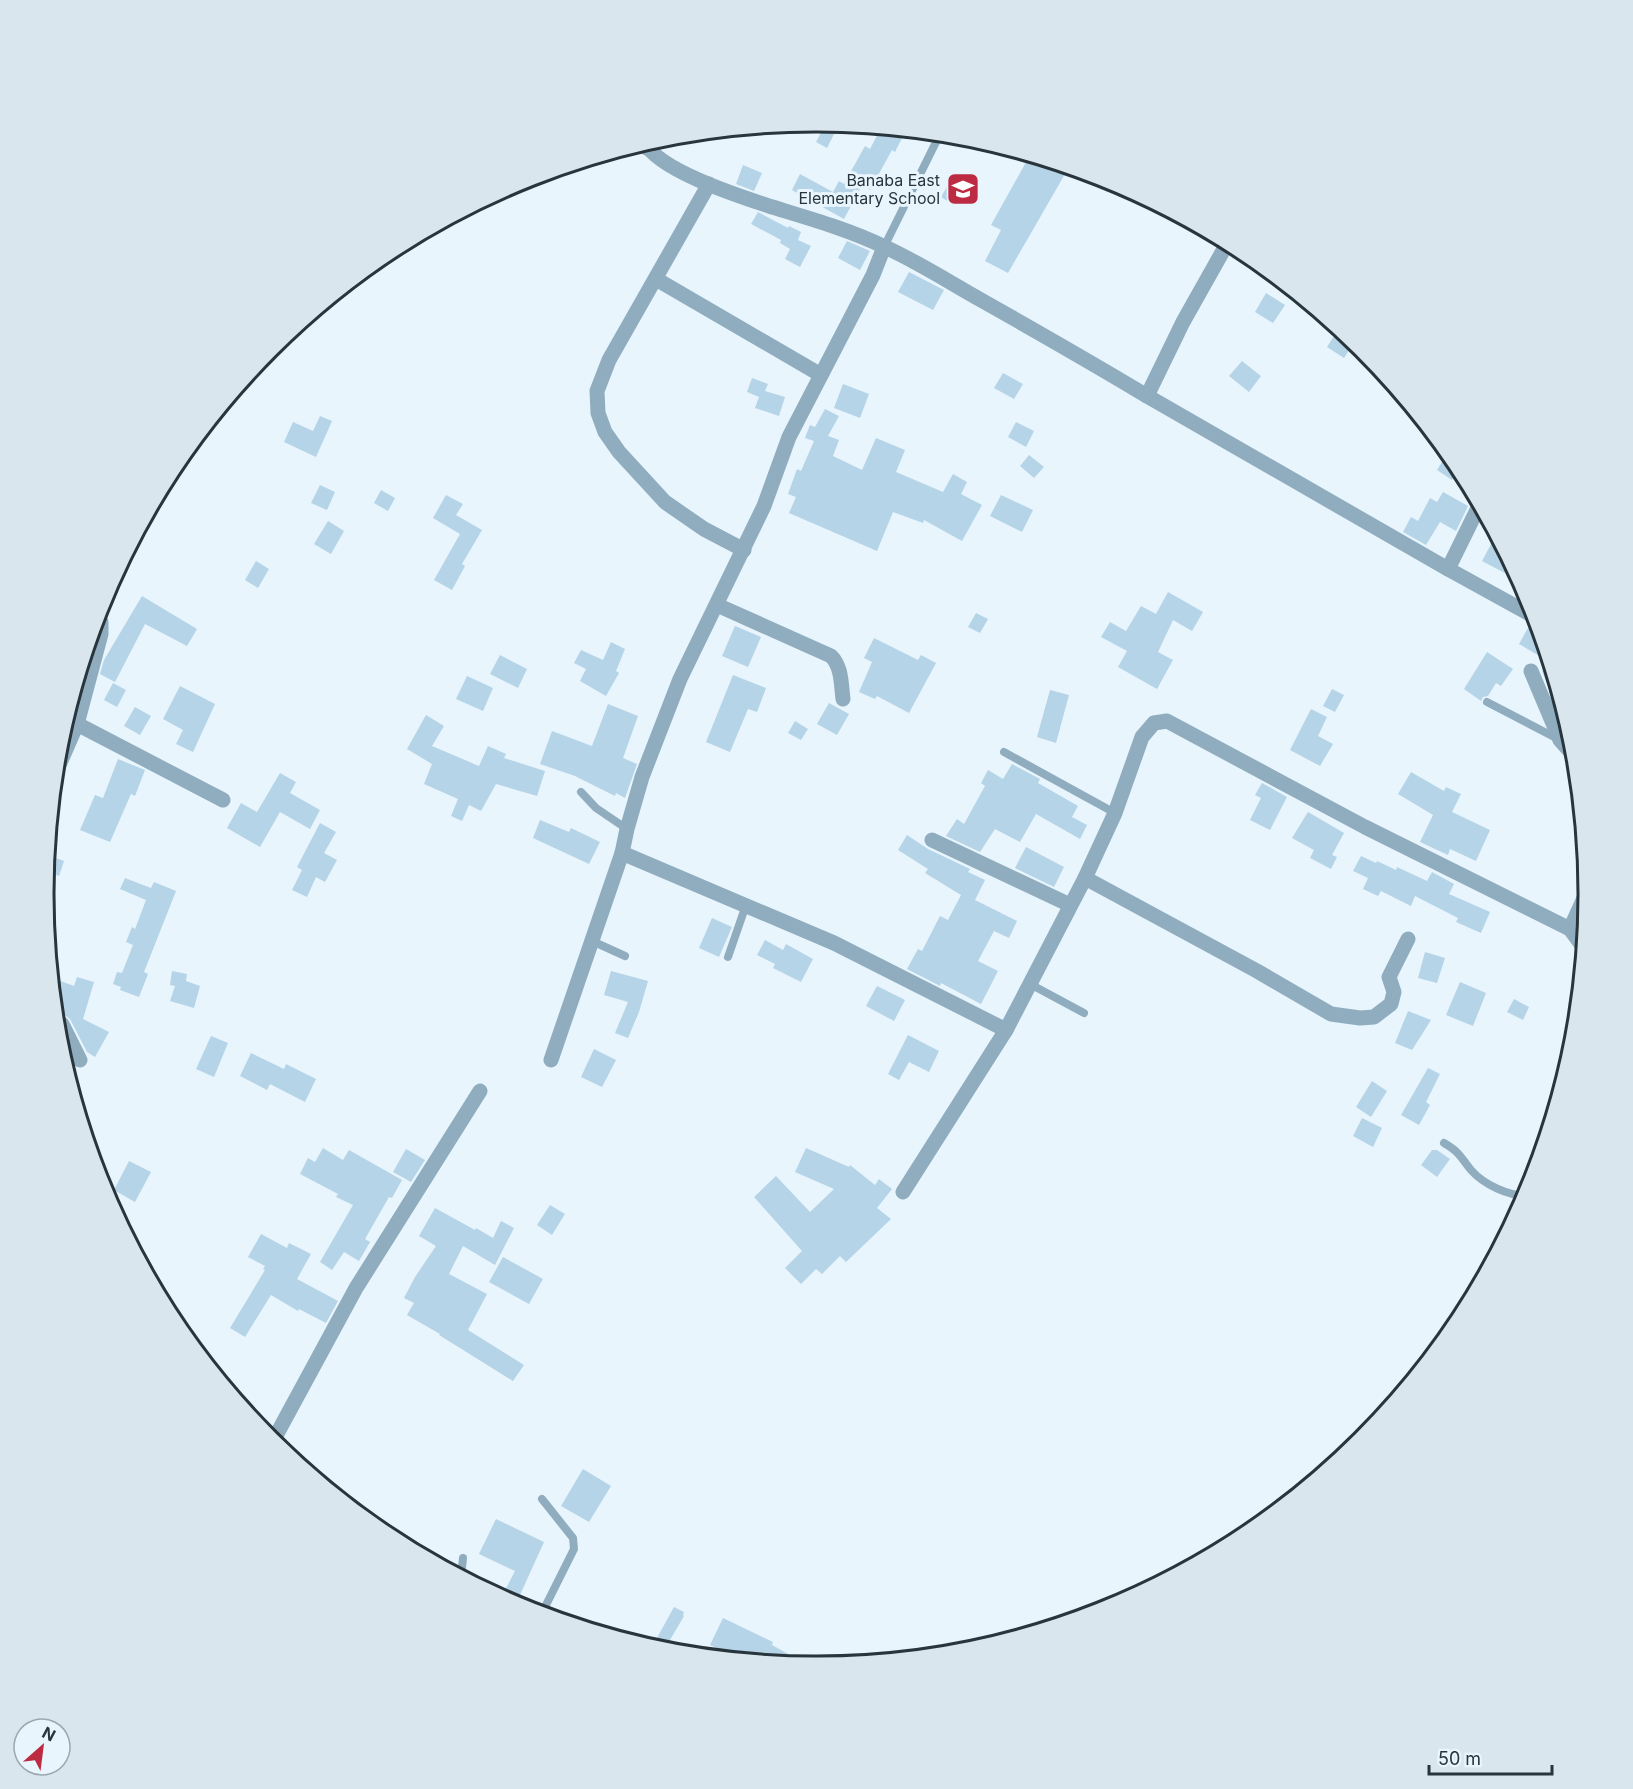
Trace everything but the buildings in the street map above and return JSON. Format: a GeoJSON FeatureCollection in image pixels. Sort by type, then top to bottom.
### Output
{"type":"FeatureCollection","features":[{"type":"Feature","properties":{"kind":"street"},"geometry":{"type":"LineString","coordinates":[[652,151],[671,166],[734,195],[831,225],[884,247],[949,281],[1524,611]]}},
{"type":"Feature","properties":{"kind":"street"},"geometry":{"type":"LineString","coordinates":[[709,184],[601,377],[597,391],[598,413],[605,432],[619,452],[665,502],[704,529],[744,550]]}},
{"type":"Feature","properties":{"kind":"street"},"geometry":{"type":"LineString","coordinates":[[551,1060],[622,853],[642,777],[673,696],[764,506],[789,437],[873,275],[884,247]]}},
{"type":"Feature","properties":{"kind":"street"},"geometry":{"type":"LineString","coordinates":[[1147,396],[1223,250]]}},
{"type":"Feature","properties":{"kind":"street"},"geometry":{"type":"LineString","coordinates":[[656,279],[821,375]]}},
{"type":"Feature","properties":{"kind":"street"},"geometry":{"type":"LineString","coordinates":[[1448,569],[1476,512]]}},
{"type":"Feature","properties":{"kind":"street"},"geometry":{"type":"LineString","coordinates":[[717,604],[831,656],[839,668],[843,699]]}},
{"type":"Feature","properties":{"kind":"street"},"geometry":{"type":"LineString","coordinates":[[71,738],[77,724],[101,631]]}},
{"type":"Feature","properties":{"kind":"street"},"geometry":{"type":"LineString","coordinates":[[1532,671],[1564,744]]}},
{"type":"Feature","properties":{"kind":"street"},"geometry":{"type":"LineString","coordinates":[[903,1192],[1006,1030],[1085,878],[1114,813],[1142,737],[1154,723],[1167,721],[1365,827],[1570,929],[1577,939]]}},
{"type":"Feature","properties":{"kind":"street"},"geometry":{"type":"LineString","coordinates":[[77,724],[224,800]]}},
{"type":"Feature","properties":{"kind":"street"},"geometry":{"type":"LineString","coordinates":[[932,840],[1070,905]]}},
{"type":"Feature","properties":{"kind":"street"},"geometry":{"type":"LineString","coordinates":[[622,853],[834,943],[1006,1030]]}},
{"type":"Feature","properties":{"kind":"street"},"geometry":{"type":"LineString","coordinates":[[1085,878],[1257,971],[1331,1014],[1360,1018],[1374,1017],[1391,1004],[1394,992],[1389,977],[1408,939]]}},
{"type":"Feature","properties":{"kind":"street"},"geometry":{"type":"LineString","coordinates":[[1570,929],[1578,911]]}},
{"type":"Feature","properties":{"kind":"street"},"geometry":{"type":"LineString","coordinates":[[68,1036],[80,1060]]}},
{"type":"Feature","properties":{"kind":"street"},"geometry":{"type":"LineString","coordinates":[[277,1434],[356,1288],[480,1091]]}},
{"type":"Feature","properties":{"kind":"lane"},"geometry":{"type":"LineString","coordinates":[[884,247],[936,142]]}},
{"type":"Feature","properties":{"kind":"lane"},"geometry":{"type":"LineString","coordinates":[[647,152],[655,155]]}},
{"type":"Feature","properties":{"kind":"lane"},"geometry":{"type":"LineString","coordinates":[[1487,702],[1560,740]]}},
{"type":"Feature","properties":{"kind":"lane"},"geometry":{"type":"LineString","coordinates":[[1004,752],[1114,813]]}},
{"type":"Feature","properties":{"kind":"lane"},"geometry":{"type":"LineString","coordinates":[[581,792],[596,808],[627,829]]}},
{"type":"Feature","properties":{"kind":"lane"},"geometry":{"type":"LineString","coordinates":[[728,957],[746,905]]}},
{"type":"Feature","properties":{"kind":"lane"},"geometry":{"type":"LineString","coordinates":[[592,941],[626,956]]}},
{"type":"Feature","properties":{"kind":"lane"},"geometry":{"type":"LineString","coordinates":[[1030,984],[1084,1012]]}},
{"type":"Feature","properties":{"kind":"lane"},"geometry":{"type":"LineString","coordinates":[[1444,1143],[1459,1152],[1478,1177],[1517,1196]]}},
{"type":"Feature","properties":{"kind":"lane"},"geometry":{"type":"LineString","coordinates":[[542,1499],[573,1538],[574,1549],[545,1607]]}},
{"type":"Feature","properties":{"kind":"lane"},"geometry":{"type":"LineString","coordinates":[[462,1569],[463,1558]]}},
{"type":"Feature","properties":{"kind":"place","name":"Banaba East Elementary School"},"geometry":{"type":"Point","coordinates":[963,189]}}]}
